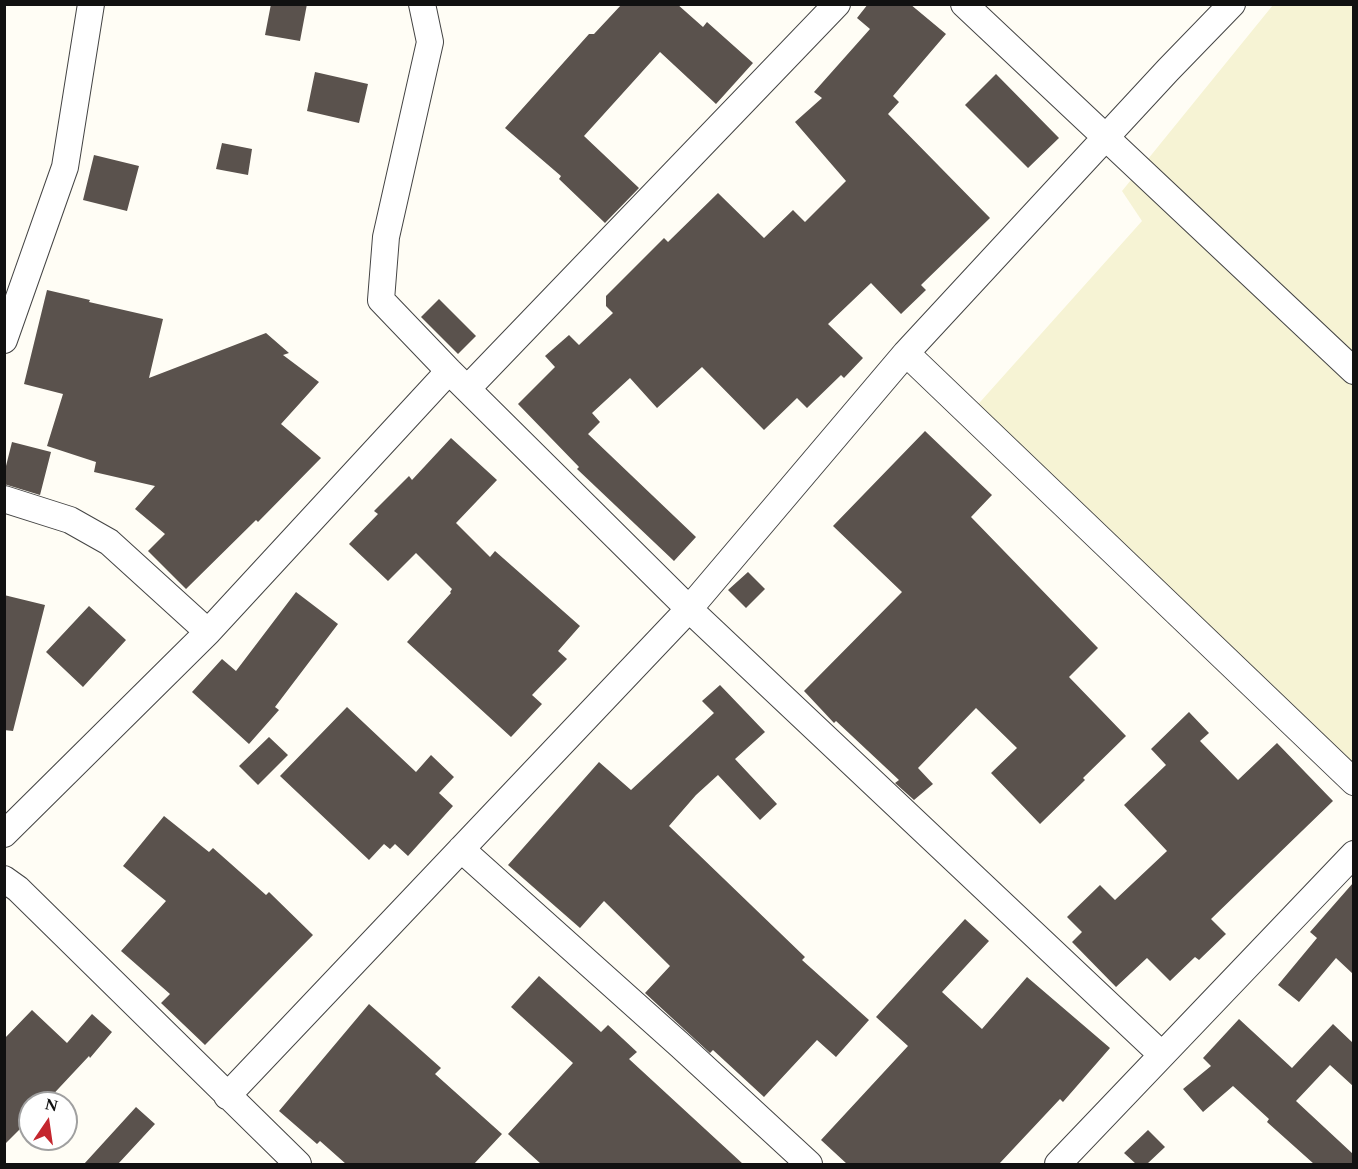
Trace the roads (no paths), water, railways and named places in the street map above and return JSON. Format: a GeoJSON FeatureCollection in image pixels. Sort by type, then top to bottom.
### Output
{"type":"FeatureCollection","features":[{"type":"Feature","properties":{"kind":"street"},"geometry":{"type":"LineString","coordinates":[[4,340],[65,167],[91,4]]}},
{"type":"Feature","properties":{"kind":"street"},"geometry":{"type":"LineString","coordinates":[[422,4],[430,42],[386,237],[381,300],[458,380],[689,609],[1161,1054]]}},
{"type":"Feature","properties":{"kind":"street"},"geometry":{"type":"LineString","coordinates":[[4,834],[837,4]]}},
{"type":"Feature","properties":{"kind":"street"},"geometry":{"type":"LineString","coordinates":[[964,4],[1353,371]]}},
{"type":"Feature","properties":{"kind":"street"},"geometry":{"type":"LineString","coordinates":[[227,1095],[689,609],[906,353],[1232,4]]}},
{"type":"Feature","properties":{"kind":"street"},"geometry":{"type":"LineString","coordinates":[[906,353],[1353,782]]}},
{"type":"Feature","properties":{"kind":"street"},"geometry":{"type":"LineString","coordinates":[[4,499],[70,520],[109,542],[208,632]]}},
{"type":"Feature","properties":{"kind":"street"},"geometry":{"type":"LineString","coordinates":[[461,849],[809,1164]]}},
{"type":"Feature","properties":{"kind":"street"},"geometry":{"type":"LineString","coordinates":[[1058,1164],[1353,854]]}},
{"type":"Feature","properties":{"kind":"street"},"geometry":{"type":"LineString","coordinates":[[4,879],[18,890],[298,1164]]}}]}
